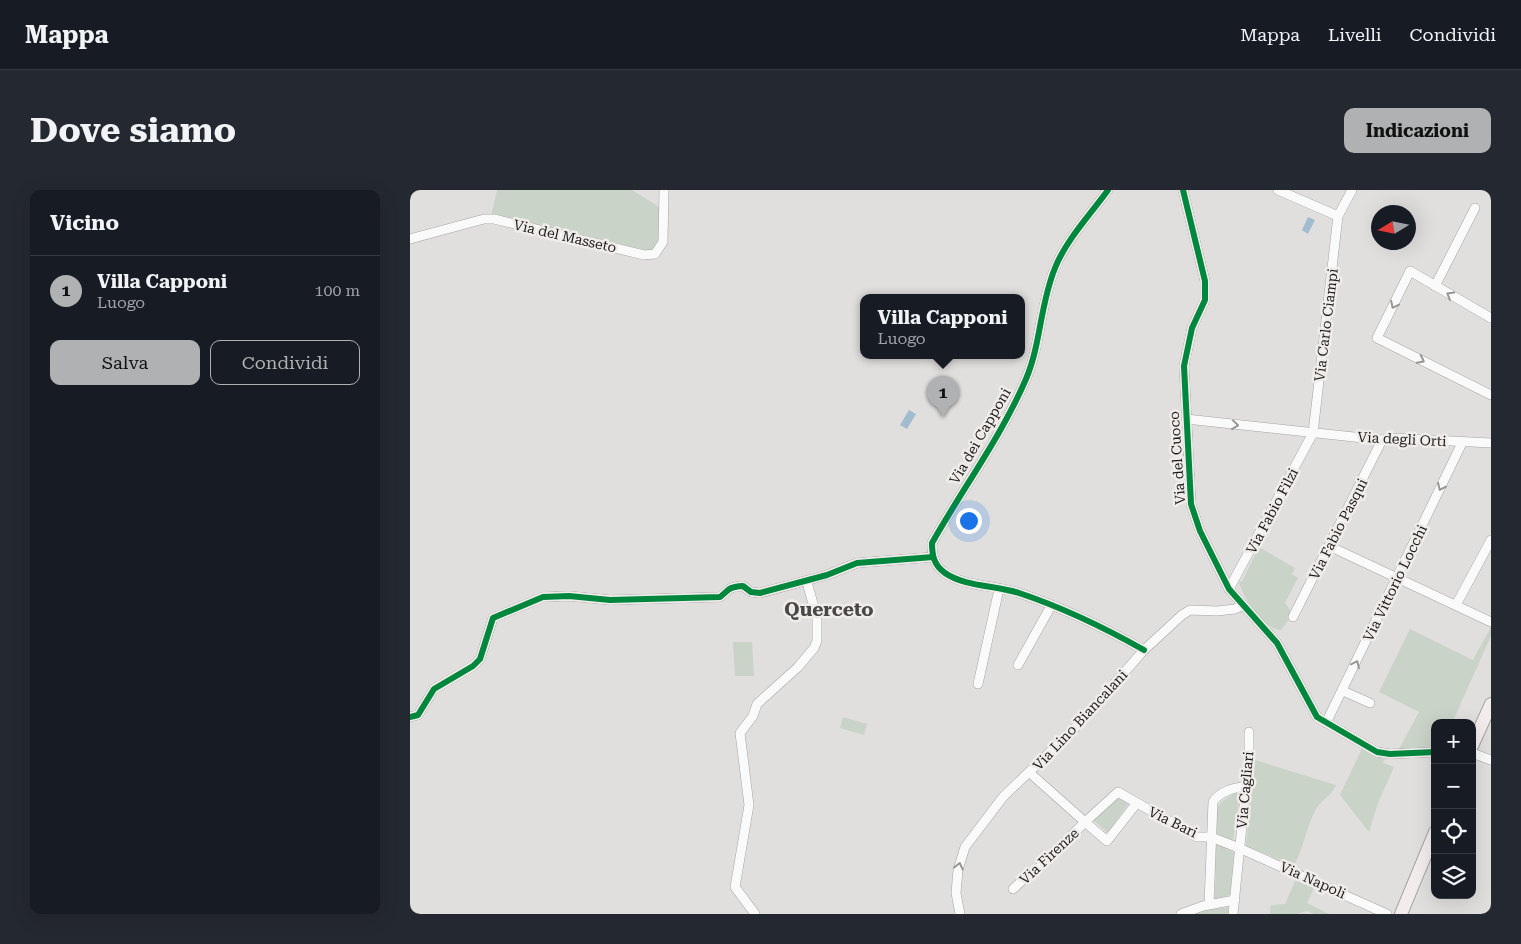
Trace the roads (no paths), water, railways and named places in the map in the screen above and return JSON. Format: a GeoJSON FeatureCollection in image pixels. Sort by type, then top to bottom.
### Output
{"type":"FeatureCollection","features":[{"type":"Feature","properties":{"kind":"main road"},"geometry":{"type":"LineString","coordinates":[[1476,737],[1491,704]]}},
{"type":"Feature","properties":{"kind":"main road"},"geometry":{"type":"LineString","coordinates":[[1401,914],[1431,842]]}},
{"type":"Feature","properties":{"kind":"street","name":"Via del Masseto"},"geometry":{"type":"LineString","coordinates":[[410,239],[479,220],[494,219],[644,254],[655,254],[663,242],[664,190]]}},
{"type":"Feature","properties":{"kind":"street","name":"Via dei Capponi"},"geometry":{"type":"LineString","coordinates":[[933,557],[932,543],[983,458],[1027,376],[1047,289],[1055,267],[1071,240],[1108,190]]}},
{"type":"Feature","properties":{"kind":"street","name":"Via del Cuoco"},"geometry":{"type":"LineString","coordinates":[[1183,190],[1205,280],[1205,300],[1192,328],[1186,347],[1184,366],[1191,504],[1200,531],[1229,589],[1271,636],[1314,713],[1326,723],[1362,745],[1382,753],[1431,752]]}},
{"type":"Feature","properties":{"kind":"street"},"geometry":{"type":"LineString","coordinates":[[1278,190],[1338,216],[1352,190]]}},
{"type":"Feature","properties":{"kind":"street"},"geometry":{"type":"LineString","coordinates":[[1435,286],[1475,208]]}},
{"type":"Feature","properties":{"kind":"street","name":"Via Carlo Ciampi"},"geometry":{"type":"LineString","coordinates":[[1313,434],[1338,216]]}},
{"type":"Feature","properties":{"kind":"street"},"geometry":{"type":"LineString","coordinates":[[1491,318],[1410,272],[1377,338],[1491,395]]}},
{"type":"Feature","properties":{"kind":"street","name":"Via degli Orti"},"geometry":{"type":"LineString","coordinates":[[1186,419],[1382,440],[1393,438],[1491,443]]}},
{"type":"Feature","properties":{"kind":"street","name":"Via Fabio Filzi"},"geometry":{"type":"LineString","coordinates":[[1229,589],[1313,434]]}},
{"type":"Feature","properties":{"kind":"street","name":"Via Fabio Pasqui"},"geometry":{"type":"LineString","coordinates":[[1293,617],[1382,440]]}},
{"type":"Feature","properties":{"kind":"street","name":"Via Vittorio Locchi"},"geometry":{"type":"LineString","coordinates":[[1326,723],[1462,443]]}},
{"type":"Feature","properties":{"kind":"street"},"geometry":{"type":"LineString","coordinates":[[1456,605],[1491,540]]}},
{"type":"Feature","properties":{"kind":"street"},"geometry":{"type":"LineString","coordinates":[[1330,546],[1491,622]]}},
{"type":"Feature","properties":{"kind":"street"},"geometry":{"type":"LineString","coordinates":[[410,717],[418,715],[438,685],[478,662],[493,618],[540,597],[569,596],[610,600],[720,597],[728,588],[742,586],[751,592],[760,592],[806,582],[857,563],[933,557],[937,566],[947,574],[999,589],[1018,592],[1123,638],[1144,650]]}},
{"type":"Feature","properties":{"kind":"street"},"geometry":{"type":"LineString","coordinates":[[752,913],[735,887],[749,804],[740,733],[753,716],[757,704],[798,667],[814,648],[817,641],[817,618],[806,582]]}},
{"type":"Feature","properties":{"kind":"street"},"geometry":{"type":"LineString","coordinates":[[978,684],[999,589]]}},
{"type":"Feature","properties":{"kind":"street","name":"Via Lino Biancalani"},"geometry":{"type":"LineString","coordinates":[[960,914],[957,902],[957,878],[965,846],[1003,797],[1078,725],[1144,650],[1190,610],[1217,611],[1235,609],[1243,605]]}},
{"type":"Feature","properties":{"kind":"street"},"geometry":{"type":"LineString","coordinates":[[1018,665],[1051,606]]}},
{"type":"Feature","properties":{"kind":"street"},"geometry":{"type":"LineString","coordinates":[[1343,691],[1370,703]]}},
{"type":"Feature","properties":{"kind":"street","name":"Via Cagliari"},"geometry":{"type":"LineString","coordinates":[[1233,914],[1249,757],[1248,732]]}},
{"type":"Feature","properties":{"kind":"street"},"geometry":{"type":"LineString","coordinates":[[1476,754],[1491,760]]}},
{"type":"Feature","properties":{"kind":"street"},"geometry":{"type":"LineString","coordinates":[[1030,773],[1107,841],[1136,804]]}},
{"type":"Feature","properties":{"kind":"street"},"geometry":{"type":"LineString","coordinates":[[1209,904],[1214,799],[1220,794],[1237,787],[1246,787]]}},
{"type":"Feature","properties":{"kind":"street","name":"Via Bari"},"geometry":{"type":"LineString","coordinates":[[1085,822],[1118,792],[1136,804],[1197,837],[1212,837],[1239,848]]}},
{"type":"Feature","properties":{"kind":"street","name":"Via Firenze"},"geometry":{"type":"LineString","coordinates":[[1013,889],[1028,875],[1036,872],[1085,822]]}},
{"type":"Feature","properties":{"kind":"street","name":"Via Napoli"},"geometry":{"type":"LineString","coordinates":[[1239,848],[1387,914]]}},
{"type":"Feature","properties":{"kind":"street"},"geometry":{"type":"LineString","coordinates":[[1181,914],[1209,904],[1235,900]]}},
{"type":"Feature","properties":{"kind":"water"},"geometry":{"type":"Polygon","coordinates":[[[1308,217],[1315,220],[1308,234],[1302,230],[1308,217]]]}},
{"type":"Feature","properties":{"kind":"water"},"geometry":{"type":"Polygon","coordinates":[[[909,410],[916,414],[907,429],[900,425],[909,410]]]}},
{"type":"Feature","properties":{"kind":"place","name":"Villa Capponi"},"geometry":{"type":"Point","coordinates":[943,417]}},
{"type":"Feature","properties":{"kind":"district","name":"Querceto"},"geometry":{"type":"Point","coordinates":[829,609]}}]}
